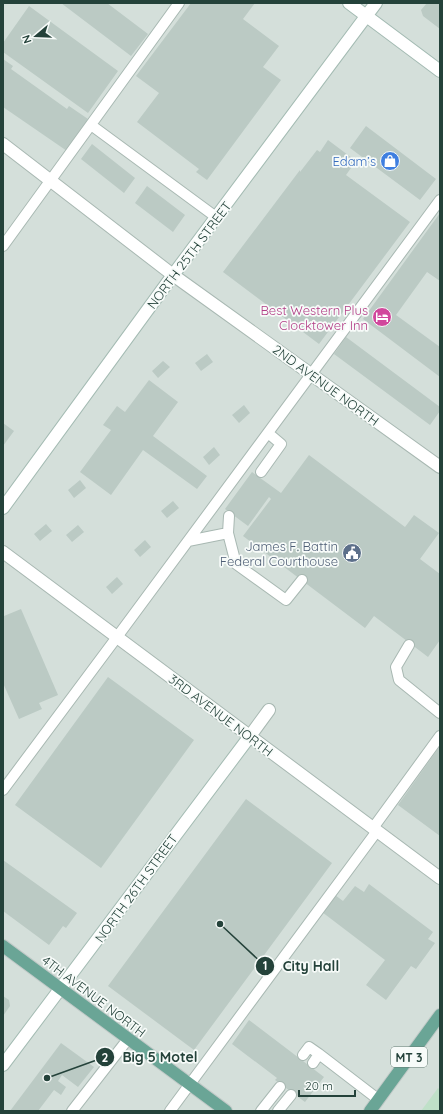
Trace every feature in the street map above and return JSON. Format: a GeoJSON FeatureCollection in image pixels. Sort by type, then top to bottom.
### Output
{"type":"FeatureCollection","features":[{"type":"Feature","properties":{"kind":"main road","name":"4TH AVENUE NORTH"},"geometry":{"type":"LineString","coordinates":[[3,946],[226,1111]]}},
{"type":"Feature","properties":{"kind":"main road","name":"MT 3"},"geometry":{"type":"LineString","coordinates":[[370,1111],[440,1015]]}},
{"type":"Feature","properties":{"kind":"street"},"geometry":{"type":"LineString","coordinates":[[349,3],[440,71]]}},
{"type":"Feature","properties":{"kind":"street","name":"NORTH 25TH STREET"},"geometry":{"type":"LineString","coordinates":[[3,508],[173,275],[376,3]]}},
{"type":"Feature","properties":{"kind":"street","name":"2ND AVENUE NORTH"},"geometry":{"type":"LineString","coordinates":[[3,144],[173,275],[440,467]]}},
{"type":"Feature","properties":{"kind":"street","name":"3RD AVENUE NORTH"},"geometry":{"type":"LineString","coordinates":[[3,552],[440,878]]}},
{"type":"Feature","properties":{"kind":"street","name":"NORTH 26TH STREET"},"geometry":{"type":"LineString","coordinates":[[3,1066],[269,710]]}},
{"type":"Feature","properties":{"kind":"lane"},"geometry":{"type":"LineString","coordinates":[[3,246],[179,3]]}},
{"type":"Feature","properties":{"kind":"lane"},"geometry":{"type":"LineString","coordinates":[[91,125],[216,218]]}},
{"type":"Feature","properties":{"kind":"lane"},"geometry":{"type":"LineString","coordinates":[[3,790],[440,200]]}},
{"type":"Feature","properties":{"kind":"lane"},"geometry":{"type":"LineString","coordinates":[[261,472],[281,444],[268,433]]}},
{"type":"Feature","properties":{"kind":"lane"},"geometry":{"type":"LineString","coordinates":[[228,516],[228,533],[236,564],[286,600],[302,580]]}},
{"type":"Feature","properties":{"kind":"lane"},"geometry":{"type":"LineString","coordinates":[[188,541],[228,533]]}},
{"type":"Feature","properties":{"kind":"lane"},"geometry":{"type":"LineString","coordinates":[[409,645],[396,667],[399,680],[440,713]]}},
{"type":"Feature","properties":{"kind":"lane"},"geometry":{"type":"LineString","coordinates":[[170,1111],[375,830],[440,736]]}},
{"type":"Feature","properties":{"kind":"lane"},"geometry":{"type":"LineString","coordinates":[[72,1111],[128,1038]]}},
{"type":"Feature","properties":{"kind":"lane"},"geometry":{"type":"LineString","coordinates":[[303,1055],[309,1047],[379,1100]]}},
{"type":"Feature","properties":{"kind":"lane"},"geometry":{"type":"LineString","coordinates":[[313,1063],[319,1054]]}},
{"type":"Feature","properties":{"kind":"lane"},"geometry":{"type":"LineString","coordinates":[[261,1111],[280,1087]]}},
{"type":"Feature","properties":{"kind":"lane"},"geometry":{"type":"LineString","coordinates":[[278,1111],[291,1094]]}},
{"type":"Feature","properties":{"kind":"shaded area"},"geometry":{"type":"Polygon","coordinates":[[[3,3],[440,3],[440,1111],[3,1111],[3,3]]]}},
{"type":"Feature","properties":{"kind":"green space"},"geometry":{"type":"Polygon","coordinates":[[[438,1088],[440,1090],[440,1111],[421,1111],[438,1088]]]}},
{"type":"Feature","properties":{"kind":"building"},"geometry":{"type":"Polygon","coordinates":[[[61,3],[107,3],[148,34],[131,56],[61,3]]]}},
{"type":"Feature","properties":{"kind":"building"},"geometry":{"type":"Polygon","coordinates":[[[191,3],[255,3],[243,19],[279,46],[263,67],[281,80],[207,180],[196,172],[199,169],[137,122],[159,93],[136,76],[191,3]]]}},
{"type":"Feature","properties":{"kind":"building"},"geometry":{"type":"Polygon","coordinates":[[[427,3],[440,3],[440,29],[423,16],[421,10],[427,3]]]}},
{"type":"Feature","properties":{"kind":"building"},"geometry":{"type":"Polygon","coordinates":[[[29,6],[118,71],[88,113],[3,52],[3,43],[29,6]]]}},
{"type":"Feature","properties":{"kind":"building"},"geometry":{"type":"Polygon","coordinates":[[[3,59],[13,66],[11,69],[67,109],[69,106],[88,119],[67,151],[3,107],[3,59]]]}},
{"type":"Feature","properties":{"kind":"building"},"geometry":{"type":"Polygon","coordinates":[[[366,126],[436,179],[420,200],[350,148],[366,126]]]}},
{"type":"Feature","properties":{"kind":"building"},"geometry":{"type":"Polygon","coordinates":[[[328,140],[356,161],[346,175],[410,222],[319,344],[223,272],[300,170],[300,172],[317,150],[320,152],[328,140]]]}},
{"type":"Feature","properties":{"kind":"building"},"geometry":{"type":"Polygon","coordinates":[[[92,144],[135,178],[124,193],[81,159],[92,144]]]}},
{"type":"Feature","properties":{"kind":"building"},"geometry":{"type":"Polygon","coordinates":[[[147,186],[185,215],[173,232],[135,203],[147,186]]]}},
{"type":"Feature","properties":{"kind":"building","name":"Best Western Plus Clocktower Inn"},"geometry":{"type":"Polygon","coordinates":[[[440,213],[440,281],[427,272],[396,315],[440,347],[440,377],[363,319],[440,213]]]}},
{"type":"Feature","properties":{"kind":"building"},"geometry":{"type":"Polygon","coordinates":[[[346,337],[440,407],[440,411],[430,425],[334,354],[346,337]]]}},
{"type":"Feature","properties":{"kind":"building"},"geometry":{"type":"Polygon","coordinates":[[[207,354],[213,362],[201,371],[195,363],[207,354]]]}},
{"type":"Feature","properties":{"kind":"building"},"geometry":{"type":"Polygon","coordinates":[[[163,361],[170,367],[158,378],[152,371],[163,361]]]}},
{"type":"Feature","properties":{"kind":"building"},"geometry":{"type":"Polygon","coordinates":[[[149,380],[178,402],[153,436],[207,476],[197,489],[143,450],[111,495],[80,472],[111,430],[103,425],[117,406],[125,412],[149,380]]]}},
{"type":"Feature","properties":{"kind":"building"},"geometry":{"type":"Polygon","coordinates":[[[244,405],[250,413],[239,423],[232,415],[244,405]]]}},
{"type":"Feature","properties":{"kind":"building"},"geometry":{"type":"Polygon","coordinates":[[[3,423],[14,431],[3,446],[3,423]]]}},
{"type":"Feature","properties":{"kind":"building"},"geometry":{"type":"Polygon","coordinates":[[[214,447],[220,455],[209,465],[203,457],[214,447]]]}},
{"type":"Feature","properties":{"kind":"building"},"geometry":{"type":"Polygon","coordinates":[[[309,455],[405,527],[414,515],[439,533],[420,559],[440,574],[440,640],[428,657],[374,616],[365,628],[243,536],[271,499],[269,497],[248,526],[225,509],[252,472],[281,493],[309,455]]]}},
{"type":"Feature","properties":{"kind":"building"},"geometry":{"type":"Polygon","coordinates":[[[80,480],[86,488],[74,498],[68,490],[80,480]]]}},
{"type":"Feature","properties":{"kind":"building"},"geometry":{"type":"Polygon","coordinates":[[[173,501],[179,508],[167,518],[161,511],[173,501]]]}},
{"type":"Feature","properties":{"kind":"building"},"geometry":{"type":"Polygon","coordinates":[[[46,524],[52,531],[40,541],[34,534],[46,524]]]}},
{"type":"Feature","properties":{"kind":"building"},"geometry":{"type":"Polygon","coordinates":[[[78,525],[84,532],[72,542],[66,535],[78,525]]]}},
{"type":"Feature","properties":{"kind":"building"},"geometry":{"type":"Polygon","coordinates":[[[145,540],[151,547],[140,557],[134,550],[145,540]]]}},
{"type":"Feature","properties":{"kind":"building"},"geometry":{"type":"Polygon","coordinates":[[[117,577],[123,584],[112,594],[106,587],[117,577]]]}},
{"type":"Feature","properties":{"kind":"building"},"geometry":{"type":"Polygon","coordinates":[[[21,609],[58,695],[39,703],[42,709],[19,719],[3,683],[3,613],[4,616],[21,609]]]}},
{"type":"Feature","properties":{"kind":"building"},"geometry":{"type":"Polygon","coordinates":[[[108,677],[194,740],[101,868],[15,805],[108,677]]]}},
{"type":"Feature","properties":{"kind":"building"},"geometry":{"type":"Polygon","coordinates":[[[440,746],[440,836],[398,805],[440,746]]]}},
{"type":"Feature","properties":{"kind":"building"},"geometry":{"type":"Polygon","coordinates":[[[246,799],[332,863],[194,1050],[108,986],[246,799]]]}},
{"type":"Feature","properties":{"kind":"building"},"geometry":{"type":"Polygon","coordinates":[[[3,860],[77,913],[66,928],[63,926],[49,945],[3,911],[3,860]]]}},
{"type":"Feature","properties":{"kind":"building"},"geometry":{"type":"Polygon","coordinates":[[[369,884],[433,932],[428,939],[435,943],[416,969],[411,966],[386,1000],[366,985],[385,960],[322,912],[335,895],[343,901],[355,886],[364,892],[369,884]]]}},
{"type":"Feature","properties":{"kind":"building"},"geometry":{"type":"Polygon","coordinates":[[[3,996],[9,1000],[10,1006],[3,1016],[3,996]]]}},
{"type":"Feature","properties":{"kind":"building"},"geometry":{"type":"Polygon","coordinates":[[[249,1020],[324,1077],[305,1102],[275,1080],[277,1078],[232,1044],[249,1020]]]}},
{"type":"Feature","properties":{"kind":"building"},"geometry":{"type":"Polygon","coordinates":[[[61,1043],[94,1067],[78,1087],[62,1075],[58,1081],[66,1087],[61,1095],[54,1090],[38,1111],[10,1111],[61,1043]]]}},
{"type":"Feature","properties":{"kind":"place","name":"Edam’s"},"geometry":{"type":"Point","coordinates":[390,161]}},
{"type":"Feature","properties":{"kind":"place","name":"Best Western Plus Clocktower Inn"},"geometry":{"type":"Point","coordinates":[382,317]}},
{"type":"Feature","properties":{"kind":"place","name":"James F. Battin Federal Courthouse"},"geometry":{"type":"Point","coordinates":[352,553]}},
{"type":"Feature","properties":{"kind":"place","name":"City Hall"},"geometry":{"type":"Point","coordinates":[220,924]}},
{"type":"Feature","properties":{"kind":"place","name":"Big 5 Motel"},"geometry":{"type":"Point","coordinates":[47,1078]}}]}
